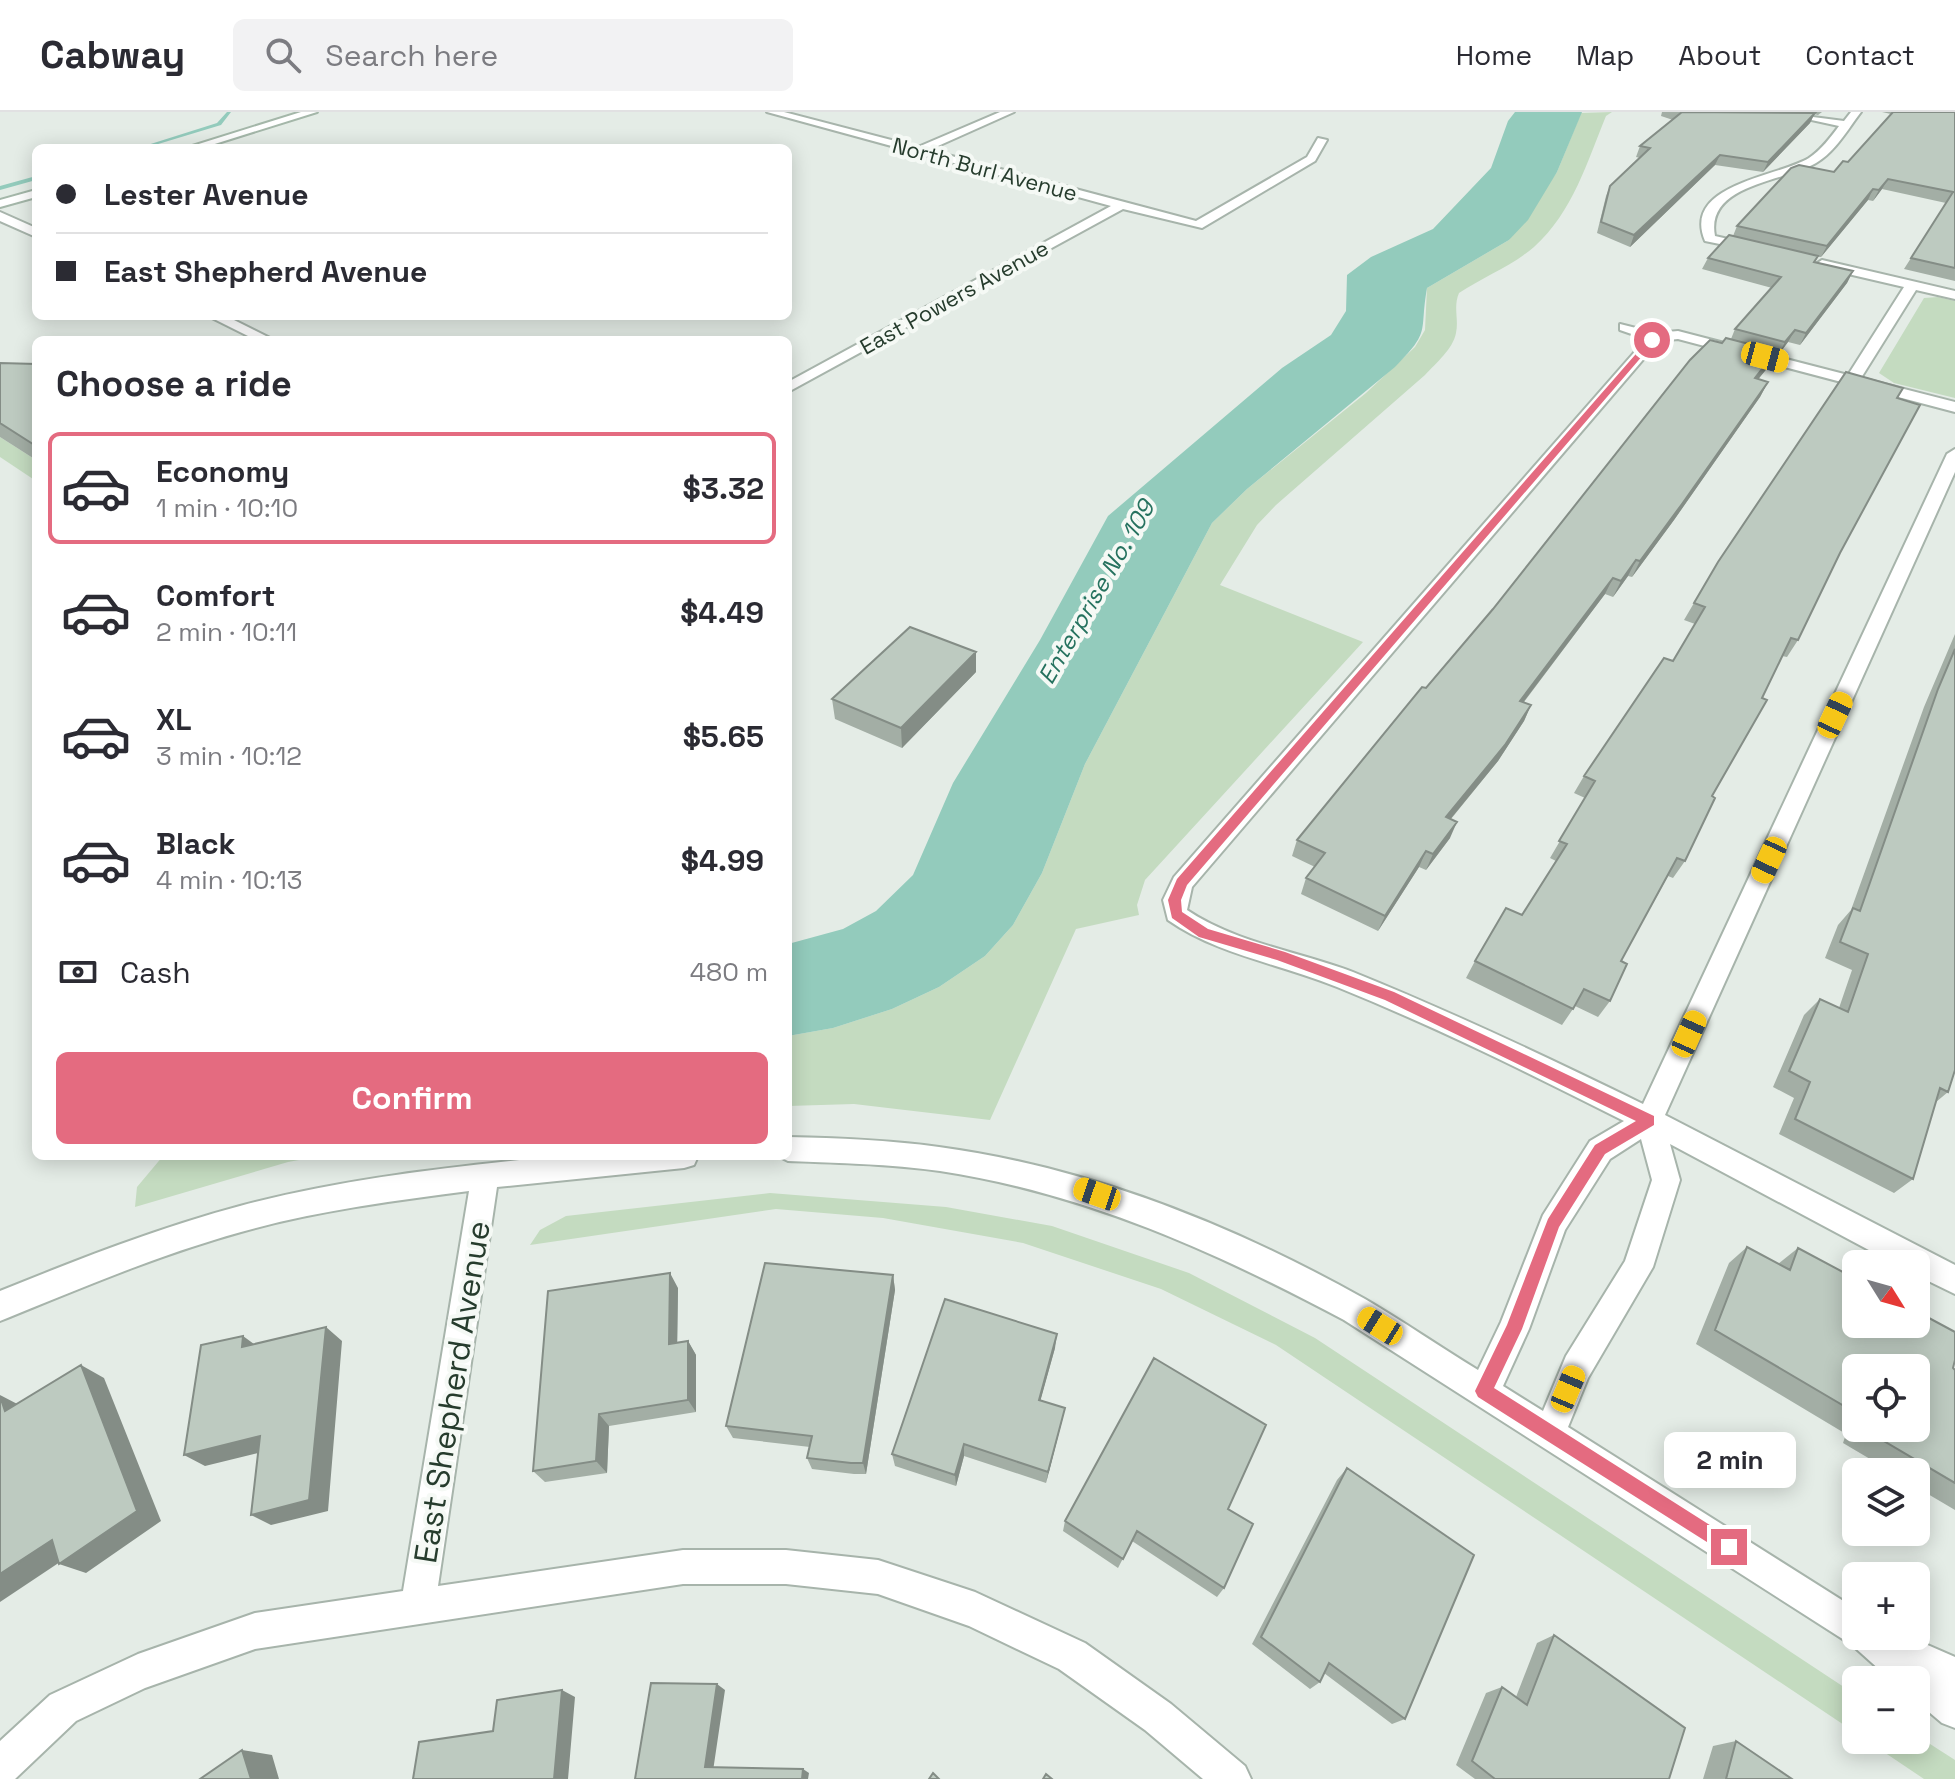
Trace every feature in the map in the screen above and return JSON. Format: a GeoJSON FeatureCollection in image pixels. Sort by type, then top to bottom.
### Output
{"type":"FeatureCollection","features":[{"type":"Feature","properties":{"kind":"street"},"geometry":{"type":"LineString","coordinates":[[204,144],[312,112]]}},
{"type":"Feature","properties":{"kind":"street","name":"North Burl Avenue"},"geometry":{"type":"LineString","coordinates":[[772,112],[1198,225],[1311,159],[1322,140]]}},
{"type":"Feature","properties":{"kind":"street"},"geometry":{"type":"LineString","coordinates":[[919,151],[1009,112]]}},
{"type":"Feature","properties":{"kind":"street"},"geometry":{"type":"LineString","coordinates":[[1780,112],[1845,124]]}},
{"type":"Feature","properties":{"kind":"street"},"geometry":{"type":"LineString","coordinates":[[1767,252],[1709,238],[1705,230],[1710,212],[1719,201],[1744,186],[1811,162],[1856,112]]}},
{"type":"Feature","properties":{"kind":"street"},"geometry":{"type":"LineString","coordinates":[[0,204],[32,194]]}},
{"type":"Feature","properties":{"kind":"street","name":"East Powers Avenue"},"geometry":{"type":"LineString","coordinates":[[792,386],[1119,206]]}},
{"type":"Feature","properties":{"kind":"street"},"geometry":{"type":"LineString","coordinates":[[0,216],[32,231]]}},
{"type":"Feature","properties":{"kind":"street"},"geometry":{"type":"LineString","coordinates":[[1811,262],[1955,295]]}},
{"type":"Feature","properties":{"kind":"street"},"geometry":{"type":"LineString","coordinates":[[1852,380],[1912,285]]}},
{"type":"Feature","properties":{"kind":"street"},"geometry":{"type":"LineString","coordinates":[[224,320],[258,336]]}},
{"type":"Feature","properties":{"kind":"street"},"geometry":{"type":"LineString","coordinates":[[1625,327],[1655,337],[1678,335],[1955,407]]}},
{"type":"Feature","properties":{"kind":"street"},"geometry":{"type":"LineString","coordinates":[[1655,337],[1182,883],[1175,900],[1176,914],[1204,933],[1328,973],[1446,1020],[1649,1120],[1955,1280]]}},
{"type":"Feature","properties":{"kind":"street"},"geometry":{"type":"LineString","coordinates":[[1484,1391],[1514,1329],[1553,1224],[1600,1150],[1649,1120],[1955,454]]}},
{"type":"Feature","properties":{"kind":"street"},"geometry":{"type":"LineString","coordinates":[[1550,1432],[1577,1367],[1638,1267],[1666,1180],[1649,1120]]}},
{"type":"Feature","properties":{"kind":"street"},"geometry":{"type":"LineString","coordinates":[[792,1149],[862,1151],[960,1162],[1076,1186],[1204,1233],[1280,1268],[1355,1310],[1842,1620]]}},
{"type":"Feature","properties":{"kind":"street","name":"East Shepherd Avenue"},"geometry":{"type":"LineString","coordinates":[[0,1306],[174,1240],[273,1211],[377,1191],[646,1160]]}},
{"type":"Feature","properties":{"kind":"street","name":"East Shepherd Avenue"},"geometry":{"type":"LineString","coordinates":[[418,1606],[485,1177]]}},
{"type":"Feature","properties":{"kind":"street","name":"East Shepherd Avenue"},"geometry":{"type":"LineString","coordinates":[[0,1767],[63,1708],[138,1672],[255,1631],[683,1567],[786,1567],[878,1577],[975,1610],[1072,1656],[1158,1717],[1232,1779]]}},
{"type":"Feature","properties":{"kind":"street"},"geometry":{"type":"LineString","coordinates":[[1883,1650],[1955,1710]]}},
{"type":"Feature","properties":{"kind":"street"},"geometry":{"type":"LineString","coordinates":[[1900,1650],[1955,1675]]}},
{"type":"Feature","properties":{"kind":"shaded area"},"geometry":{"type":"Polygon","coordinates":[[[1612,112],[1606,116],[1569,202],[1548,233],[1516,260],[1459,293],[1456,333],[1444,356],[1276,505],[1257,525],[1220,585],[1363,642],[1145,880],[1137,905],[1139,915],[1076,929],[990,1120],[854,1104],[792,1106],[792,1035],[833,1028],[892,1009],[939,987],[985,956],[1013,925],[1042,873],[1085,764],[1212,523],[1247,489],[1366,393],[1415,347],[1425,330],[1427,288],[1509,240],[1557,172],[1581,113],[1612,112]]]}},
{"type":"Feature","properties":{"kind":"shaded area"},"geometry":{"type":"Polygon","coordinates":[[[1924,298],[1955,301],[1955,398],[1894,383],[1879,373],[1924,298]]]}},
{"type":"Feature","properties":{"kind":"shaded area"},"geometry":{"type":"Polygon","coordinates":[[[0,437],[32,457],[32,478],[0,457],[0,437]]]}},
{"type":"Feature","properties":{"kind":"shaded area"},"geometry":{"type":"Polygon","coordinates":[[[160,1160],[299,1160],[135,1207],[137,1187],[160,1160]]]}},
{"type":"Feature","properties":{"kind":"shaded area"},"geometry":{"type":"Polygon","coordinates":[[[770,1193],[946,1207],[1052,1226],[1189,1273],[1315,1338],[1842,1686],[1842,1724],[1276,1345],[1161,1289],[1023,1243],[883,1218],[776,1209],[530,1245],[540,1230],[566,1216],[770,1193]]]}},
{"type":"Feature","properties":{"kind":"shaded area"},"geometry":{"type":"Polygon","coordinates":[[[1930,1744],[1955,1760],[1955,1779],[1924,1779],[1887,1754],[1930,1754],[1930,1744]]]}},
{"type":"Feature","properties":{"kind":"water","name":"Enterprise No. 109"},"geometry":{"type":"Polygon","coordinates":[[[1515,112],[1582,112],[1557,172],[1528,220],[1509,240],[1427,288],[1422,330],[1407,355],[1247,489],[1212,523],[1085,764],[1042,873],[1013,925],[985,956],[939,987],[892,1009],[833,1028],[792,1035],[792,943],[843,929],[876,911],[913,875],[953,783],[1040,640],[1108,516],[1282,368],[1331,335],[1346,311],[1347,275],[1371,257],[1433,229],[1491,168],[1508,121],[1515,112]]]}},
{"type":"Feature","properties":{"kind":"building"},"geometry":{"type":"Polygon","coordinates":[[[1682,112],[1815,113],[1768,162],[1720,155],[1634,235],[1601,222],[1610,186],[1650,148],[1640,146],[1682,112]]]}},
{"type":"Feature","properties":{"kind":"building"},"geometry":{"type":"Polygon","coordinates":[[[1893,112],[1955,112],[1955,268],[1911,258],[1953,192],[1888,179],[1879,190],[1873,189],[1827,246],[1737,226],[1791,168],[1799,165],[1834,172],[1843,161],[1848,162],[1893,112]]]}},
{"type":"Feature","properties":{"kind":"building"},"geometry":{"type":"Polygon","coordinates":[[[1729,235],[1818,256],[1814,262],[1853,271],[1806,333],[1795,330],[1785,342],[1735,329],[1781,277],[1708,258],[1729,235]]]}},
{"type":"Feature","properties":{"kind":"building"},"geometry":{"type":"Polygon","coordinates":[[[1726,338],[1776,351],[1755,378],[1768,382],[1640,561],[1636,560],[1621,581],[1613,578],[1520,701],[1531,705],[1505,745],[1446,817],[1457,822],[1433,854],[1426,851],[1385,916],[1306,878],[1325,853],[1297,840],[1422,687],[1426,688],[1493,609],[1690,360],[1710,340],[1722,343],[1726,338]]]}},
{"type":"Feature","properties":{"kind":"building"},"geometry":{"type":"Polygon","coordinates":[[[0,363],[32,364],[32,443],[0,423],[0,363]]]}},
{"type":"Feature","properties":{"kind":"building"},"geometry":{"type":"Polygon","coordinates":[[[1846,372],[1903,388],[1897,398],[1920,405],[1840,553],[1798,640],[1791,638],[1762,698],[1767,700],[1712,796],[1715,798],[1685,861],[1677,858],[1621,961],[1627,964],[1610,1001],[1584,989],[1573,1009],[1475,961],[1506,908],[1522,915],[1567,844],[1559,841],[1595,781],[1584,776],[1664,658],[1673,661],[1705,607],[1694,603],[1718,562],[1846,372]]]}},
{"type":"Feature","properties":{"kind":"building"},"geometry":{"type":"Polygon","coordinates":[[[910,627],[976,652],[901,728],[832,699],[910,627]]]}},
{"type":"Feature","properties":{"kind":"building"},"geometry":{"type":"Polygon","coordinates":[[[1955,649],[1955,1070],[1948,1092],[1940,1088],[1913,1179],[1795,1119],[1810,1082],[1789,1071],[1820,999],[1848,1012],[1868,954],[1840,942],[1853,908],[1860,911],[1955,649]]]}},
{"type":"Feature","properties":{"kind":"building"},"geometry":{"type":"Polygon","coordinates":[[[1747,1247],[1790,1270],[1798,1248],[1842,1272],[1842,1338],[1930,1338],[1930,1319],[1955,1332],[1955,1483],[1930,1468],[1930,1458],[1913,1458],[1886,1442],[1930,1442],[1930,1354],[1842,1354],[1842,1405],[1715,1330],[1747,1247]]]}},
{"type":"Feature","properties":{"kind":"building"},"geometry":{"type":"Polygon","coordinates":[[[765,1263],[893,1275],[863,1463],[807,1458],[812,1436],[726,1426],[765,1263]]]}},
{"type":"Feature","properties":{"kind":"building"},"geometry":{"type":"Polygon","coordinates":[[[670,1273],[669,1344],[688,1341],[688,1400],[599,1414],[596,1461],[533,1471],[548,1291],[670,1273]]]}},
{"type":"Feature","properties":{"kind":"building"},"geometry":{"type":"Polygon","coordinates":[[[945,1299],[1057,1334],[1039,1400],[1065,1408],[1048,1472],[964,1444],[955,1475],[892,1454],[945,1299]]]}},
{"type":"Feature","properties":{"kind":"building"},"geometry":{"type":"Polygon","coordinates":[[[326,1327],[309,1500],[251,1515],[260,1436],[184,1455],[201,1345],[243,1336],[242,1347],[326,1327]]]}},
{"type":"Feature","properties":{"kind":"building"},"geometry":{"type":"Polygon","coordinates":[[[1154,1358],[1266,1425],[1228,1509],[1253,1524],[1224,1588],[1137,1531],[1123,1559],[1065,1521],[1154,1358]]]}},
{"type":"Feature","properties":{"kind":"building"},"geometry":{"type":"Polygon","coordinates":[[[81,1365],[137,1511],[59,1564],[52,1540],[0,1574],[0,1396],[5,1411],[81,1365]]]}},
{"type":"Feature","properties":{"kind":"building"},"geometry":{"type":"Polygon","coordinates":[[[1347,1468],[1474,1555],[1405,1719],[1329,1663],[1320,1682],[1261,1637],[1347,1468]]]}},
{"type":"Feature","properties":{"kind":"building"},"geometry":{"type":"Polygon","coordinates":[[[1554,1635],[1685,1728],[1669,1779],[1495,1779],[1472,1761],[1502,1687],[1527,1705],[1554,1635]]]}},
{"type":"Feature","properties":{"kind":"building"},"geometry":{"type":"Polygon","coordinates":[[[651,1683],[717,1684],[705,1767],[803,1769],[802,1779],[635,1779],[651,1683]]]}},
{"type":"Feature","properties":{"kind":"building"},"geometry":{"type":"Polygon","coordinates":[[[562,1690],[554,1779],[413,1779],[419,1742],[493,1731],[497,1700],[562,1690]]]}},
{"type":"Feature","properties":{"kind":"building"},"geometry":{"type":"Polygon","coordinates":[[[1736,1741],[1792,1779],[1726,1779],[1736,1741]]]}},
{"type":"Feature","properties":{"kind":"building"},"geometry":{"type":"Polygon","coordinates":[[[242,1750],[251,1779],[200,1779],[242,1750]]]}},
{"type":"Feature","properties":{"kind":"waterway"},"geometry":{"type":"LineString","coordinates":[[153,144],[219,124],[229,112]]}},
{"type":"Feature","properties":{"kind":"waterway"},"geometry":{"type":"LineString","coordinates":[[0,188],[32,179]]}},
{"type":"Feature","properties":{"kind":"route"},"geometry":{"type":"LineString","coordinates":[[1652,340],[1182,883],[1175,900],[1176,914],[1204,933],[1280,956],[1390,996],[1469,1031],[1649,1120],[1600,1150],[1553,1224],[1514,1329],[1484,1391],[1729,1547]]}}]}
